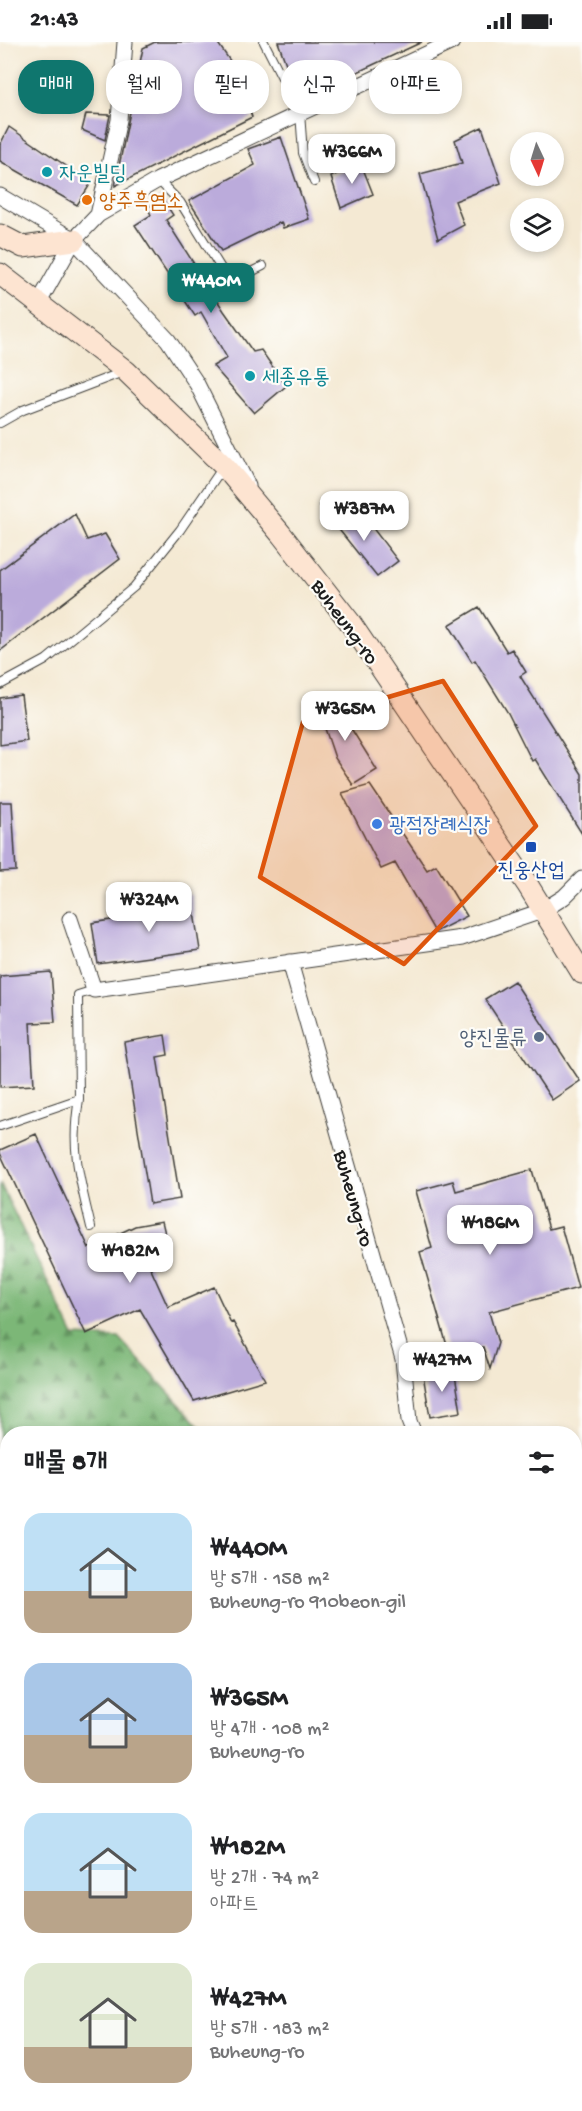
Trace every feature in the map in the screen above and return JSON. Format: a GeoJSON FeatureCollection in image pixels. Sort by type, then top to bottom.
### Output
{"type":"FeatureCollection","features":[{"type":"Feature","properties":{"kind":"main road"},"geometry":{"type":"LineString","coordinates":[[0,235],[23,247],[74,240]]}},
{"type":"Feature","properties":{"kind":"main road","name":"Buheung-ro"},"geometry":{"type":"LineString","coordinates":[[0,274],[126,371],[224,466],[349,621],[527,884],[582,973]]}},
{"type":"Feature","properties":{"kind":"street"},"geometry":{"type":"LineString","coordinates":[[98,215],[118,120],[124,76],[125,42]]}},
{"type":"Feature","properties":{"kind":"street"},"geometry":{"type":"LineString","coordinates":[[357,86],[452,42]]}},
{"type":"Feature","properties":{"kind":"street"},"geometry":{"type":"LineString","coordinates":[[38,304],[74,240],[98,215],[158,180],[298,114]]}},
{"type":"Feature","properties":{"kind":"street"},"geometry":{"type":"LineString","coordinates":[[0,196],[74,240],[168,340],[197,384],[258,507]]}},
{"type":"Feature","properties":{"kind":"street"},"geometry":{"type":"LineString","coordinates":[[70,919],[94,990],[462,938],[542,911],[564,897],[582,879]]}},
{"type":"Feature","properties":{"kind":"street","name":"Buheung-ro"},"geometry":{"type":"LineString","coordinates":[[290,962],[403,1359],[411,1426]]}},
{"type":"Feature","properties":{"kind":"lane"},"geometry":{"type":"LineString","coordinates":[[264,42],[281,76]]}},
{"type":"Feature","properties":{"kind":"lane"},"geometry":{"type":"LineString","coordinates":[[300,114],[303,153],[314,182]]}},
{"type":"Feature","properties":{"kind":"lane"},"geometry":{"type":"LineString","coordinates":[[158,180],[180,202],[227,278],[241,277],[263,266]]}},
{"type":"Feature","properties":{"kind":"lane"},"geometry":{"type":"LineString","coordinates":[[0,423],[23,410],[126,371]]}},
{"type":"Feature","properties":{"kind":"lane"},"geometry":{"type":"LineString","coordinates":[[0,685],[46,660],[134,587],[180,530],[224,466]]}},
{"type":"Feature","properties":{"kind":"lane"},"geometry":{"type":"LineString","coordinates":[[91,1227],[74,1151],[74,1125],[79,1099],[78,995],[94,990]]}},
{"type":"Feature","properties":{"kind":"lane"},"geometry":{"type":"LineString","coordinates":[[0,1126],[79,1099]]}},
{"type":"Feature","properties":{"kind":"highlighted area"},"geometry":{"type":"Polygon","coordinates":[[[443,681],[536,826],[404,964],[260,877],[303,722],[443,681]]]}},
{"type":"Feature","properties":{"kind":"green space"},"geometry":{"type":"Polygon","coordinates":[[[0,1183],[74,1336],[119,1338],[200,1426],[0,1426],[0,1183]]]}},
{"type":"Feature","properties":{"kind":"building"},"geometry":{"type":"Polygon","coordinates":[[[155,42],[217,42],[229,60],[194,60],[194,114],[251,114],[252,117],[115,186],[130,114],[182,114],[182,60],[141,60],[143,48],[155,42]]]}},
{"type":"Feature","properties":{"kind":"building"},"geometry":{"type":"Polygon","coordinates":[[[278,42],[422,42],[383,60],[369,60],[369,67],[357,72],[357,60],[285,60],[278,42]]]}},
{"type":"Feature","properties":{"kind":"building"},"geometry":{"type":"Polygon","coordinates":[[[86,114],[110,115],[105,140],[82,130],[86,114]]]}},
{"type":"Feature","properties":{"kind":"building","name":"자운빌딩"},"geometry":{"type":"Polygon","coordinates":[[[9,127],[91,183],[77,205],[0,161],[0,145],[9,127]]]}},
{"type":"Feature","properties":{"kind":"building"},"geometry":{"type":"Polygon","coordinates":[[[482,127],[501,183],[455,201],[464,225],[438,239],[420,174],[462,163],[455,140],[482,127]]]}},
{"type":"Feature","properties":{"kind":"building"},"geometry":{"type":"Polygon","coordinates":[[[281,137],[309,219],[283,228],[281,222],[221,251],[189,201],[255,165],[248,149],[281,137]]]}},
{"type":"Feature","properties":{"kind":"building"},"geometry":{"type":"Polygon","coordinates":[[[360,161],[373,194],[341,208],[331,177],[360,161]]]}},
{"type":"Feature","properties":{"kind":"building"},"geometry":{"type":"Polygon","coordinates":[[[161,197],[173,215],[166,220],[224,311],[253,352],[261,350],[286,386],[254,413],[213,366],[227,358],[201,312],[195,316],[135,225],[151,215],[148,208],[161,197]]]}},
{"type":"Feature","properties":{"kind":"building"},"geometry":{"type":"Polygon","coordinates":[[[320,506],[372,527],[398,561],[377,577],[320,506]]]}},
{"type":"Feature","properties":{"kind":"building"},"geometry":{"type":"Polygon","coordinates":[[[75,514],[87,540],[105,534],[120,559],[0,651],[0,570],[75,514]]]}},
{"type":"Feature","properties":{"kind":"building"},"geometry":{"type":"Polygon","coordinates":[[[479,607],[507,652],[512,649],[526,672],[520,676],[582,774],[582,834],[535,759],[532,761],[508,713],[475,660],[472,662],[449,625],[479,607]]]}},
{"type":"Feature","properties":{"kind":"building"},"geometry":{"type":"Polygon","coordinates":[[[329,693],[377,770],[353,785],[335,758],[316,702],[329,693]]]}},
{"type":"Feature","properties":{"kind":"building"},"geometry":{"type":"Polygon","coordinates":[[[21,695],[27,741],[0,745],[0,698],[21,695]]]}},
{"type":"Feature","properties":{"kind":"building"},"geometry":{"type":"Polygon","coordinates":[[[370,785],[427,870],[436,865],[467,916],[435,932],[395,863],[381,869],[342,793],[370,785]]]}},
{"type":"Feature","properties":{"kind":"building"},"geometry":{"type":"Polygon","coordinates":[[[0,802],[12,802],[16,871],[0,872],[0,802]]]}},
{"type":"Feature","properties":{"kind":"building"},"geometry":{"type":"Polygon","coordinates":[[[191,894],[200,950],[98,964],[92,923],[156,913],[154,900],[191,894]]]}},
{"type":"Feature","properties":{"kind":"building"},"geometry":{"type":"Polygon","coordinates":[[[51,972],[55,1022],[30,1023],[34,1085],[0,1087],[0,976],[51,972]]]}},
{"type":"Feature","properties":{"kind":"building"},"geometry":{"type":"Polygon","coordinates":[[[514,981],[580,1081],[552,1100],[485,999],[514,981]]]}},
{"type":"Feature","properties":{"kind":"building"},"geometry":{"type":"Polygon","coordinates":[[[165,1035],[168,1055],[157,1057],[180,1199],[150,1204],[124,1042],[165,1035]]]}},
{"type":"Feature","properties":{"kind":"building"},"geometry":{"type":"Polygon","coordinates":[[[36,1134],[89,1248],[135,1226],[162,1221],[166,1238],[139,1243],[168,1307],[214,1287],[231,1323],[233,1322],[265,1380],[194,1401],[140,1309],[86,1334],[0,1153],[0,1150],[36,1134]]]}},
{"type":"Feature","properties":{"kind":"building"},"geometry":{"type":"Polygon","coordinates":[[[532,1170],[549,1229],[561,1226],[578,1288],[489,1312],[498,1343],[490,1369],[483,1347],[450,1356],[420,1252],[432,1248],[416,1191],[453,1181],[456,1191],[532,1170]]]}},
{"type":"Feature","properties":{"kind":"building"},"geometry":{"type":"Polygon","coordinates":[[[454,1369],[461,1412],[430,1417],[423,1374],[454,1369]]]}},
{"type":"Feature","properties":{"kind":"place","name":"자운빌딩"},"geometry":{"type":"Point","coordinates":[47,172]}},
{"type":"Feature","properties":{"kind":"place","name":"양주흑염소"},"geometry":{"type":"Point","coordinates":[87,200]}},
{"type":"Feature","properties":{"kind":"place","name":"세종유통"},"geometry":{"type":"Point","coordinates":[250,376]}},
{"type":"Feature","properties":{"kind":"place","name":"광적장례식장"},"geometry":{"type":"Point","coordinates":[377,824]}},
{"type":"Feature","properties":{"kind":"place","name":"진웅산업"},"geometry":{"type":"Point","coordinates":[531,847]}},
{"type":"Feature","properties":{"kind":"place","name":"양진물류"},"geometry":{"type":"Point","coordinates":[539,1037]}}]}
